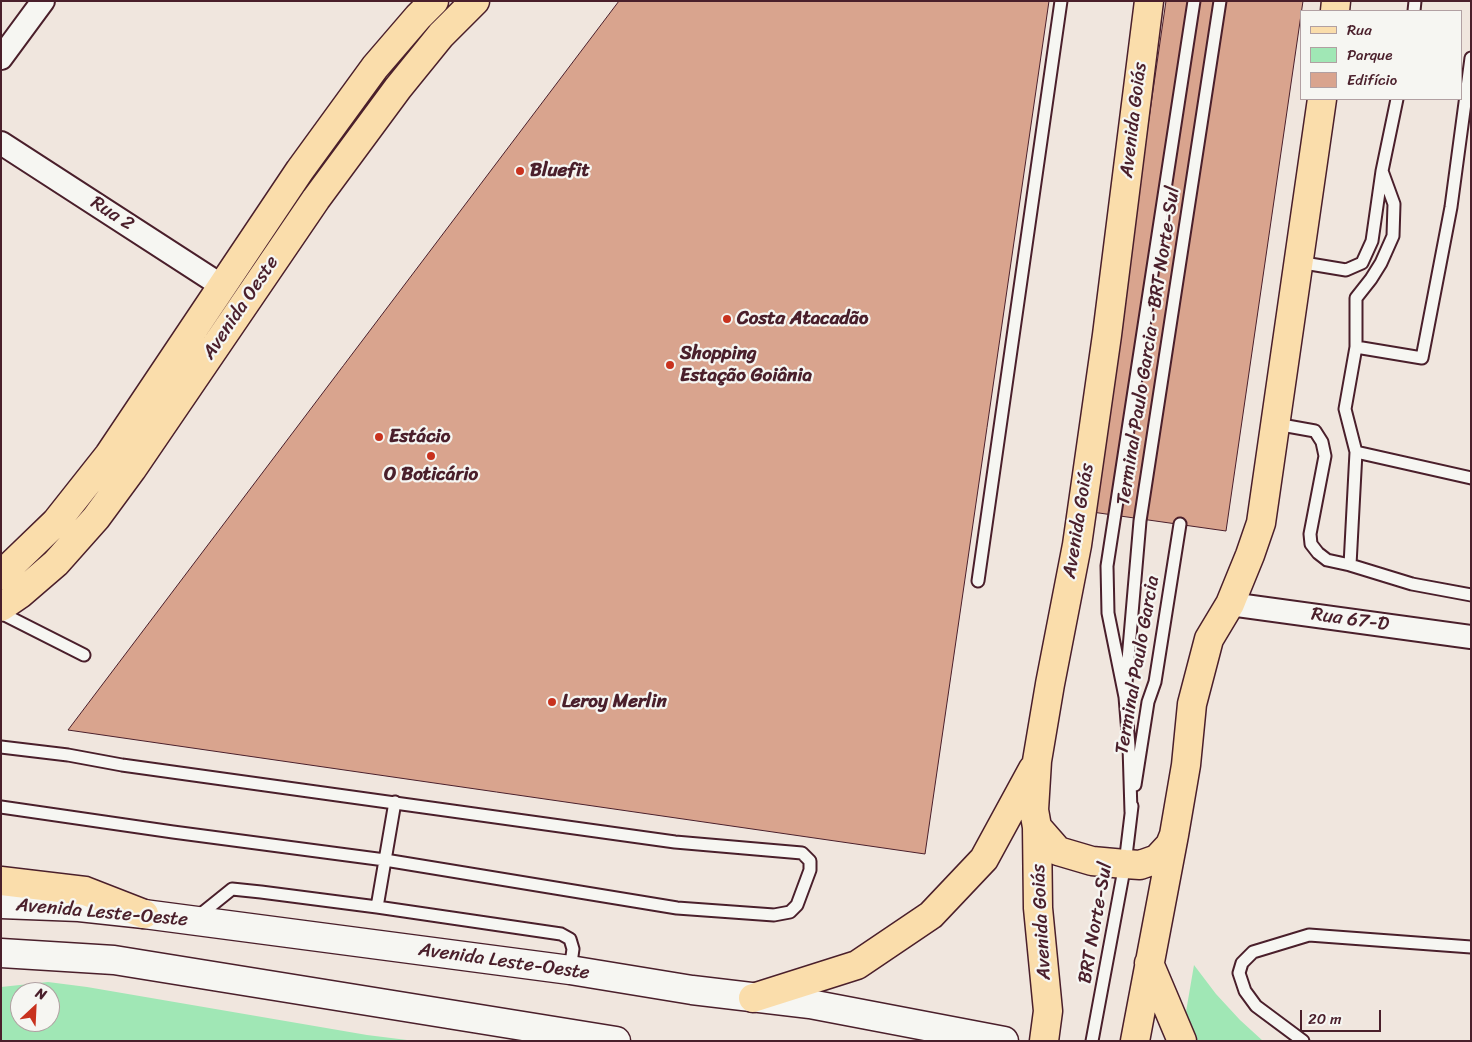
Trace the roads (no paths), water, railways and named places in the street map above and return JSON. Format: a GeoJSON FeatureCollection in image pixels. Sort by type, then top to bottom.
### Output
{"type":"FeatureCollection","features":[{"type":"Feature","properties":{"kind":"main road","name":"Avenida Oeste"},"geometry":{"type":"LineString","coordinates":[[1,575],[56,522],[109,455],[300,170],[374,67],[434,1]]}},
{"type":"Feature","properties":{"kind":"main road","name":"Avenida Oeste"},"geometry":{"type":"LineString","coordinates":[[1,608],[56,563],[96,518],[132,469],[322,191],[398,88],[441,35],[475,1]]}},
{"type":"Feature","properties":{"kind":"main road","name":"Avenida Goiás"},"geometry":{"type":"LineString","coordinates":[[1044,1041],[1048,1011],[1038,908],[1037,827],[1034,810],[1037,762],[1077,545],[1107,334],[1149,1]]}},
{"type":"Feature","properties":{"kind":"main road"},"geometry":{"type":"LineString","coordinates":[[1134,1041],[1174,835],[1186,765],[1192,704],[1209,639],[1230,604],[1261,524],[1322,100]]}},
{"type":"Feature","properties":{"kind":"main road"},"geometry":{"type":"LineString","coordinates":[[753,998],[857,965],[931,916],[984,859],[1037,762]]}},
{"type":"Feature","properties":{"kind":"main road"},"geometry":{"type":"LineString","coordinates":[[1037,827],[1058,851],[1092,861],[1140,865],[1157,859],[1170,845],[1174,835]]}},
{"type":"Feature","properties":{"kind":"main road"},"geometry":{"type":"LineString","coordinates":[[1,881],[85,891],[144,914]]}},
{"type":"Feature","properties":{"kind":"main road","name":"Avenida Leste-Oeste"},"geometry":{"type":"LineString","coordinates":[[1,904],[79,907],[144,914],[570,970],[692,990],[810,1004],[1004,1041]]}},
{"type":"Feature","properties":{"kind":"main road"},"geometry":{"type":"LineString","coordinates":[[1,953],[114,960],[616,1041]]}},
{"type":"Feature","properties":{"kind":"main road"},"geometry":{"type":"LineString","coordinates":[[1149,963],[1182,1041]]}},
{"type":"Feature","properties":{"kind":"street"},"geometry":{"type":"LineString","coordinates":[[1,58],[43,1]]}},
{"type":"Feature","properties":{"kind":"street","name":"Rua 2"},"geometry":{"type":"LineString","coordinates":[[1,144],[222,286]]}},
{"type":"Feature","properties":{"kind":"street","name":"Rua 67-D"},"geometry":{"type":"LineString","coordinates":[[1230,604],[1471,637]]}},
{"type":"Feature","properties":{"kind":"lane"},"geometry":{"type":"LineString","coordinates":[[978,581],[1061,1]]}},
{"type":"Feature","properties":{"kind":"lane","name":"Terminal Paulo Garcia - BRT Norte-Sul"},"geometry":{"type":"LineString","coordinates":[[1131,812],[1125,697],[1108,613],[1107,566],[1194,1]]}},
{"type":"Feature","properties":{"kind":"lane","name":"Terminal Paulo Garcia - BRT Norte-Sul"},"geometry":{"type":"LineString","coordinates":[[1125,697],[1140,521],[1220,1]]}},
{"type":"Feature","properties":{"kind":"lane"},"geometry":{"type":"LineString","coordinates":[[1356,348],[1422,358],[1451,207],[1471,58]]}},
{"type":"Feature","properties":{"kind":"lane"},"geometry":{"type":"LineString","coordinates":[[1298,262],[1346,270],[1362,263],[1372,242],[1382,171],[1397,100]]}},
{"type":"Feature","properties":{"kind":"lane"},"geometry":{"type":"LineString","coordinates":[[1350,565],[1356,452],[1345,409],[1356,348],[1356,298],[1381,263],[1392,236],[1394,204],[1382,171]]}},
{"type":"Feature","properties":{"kind":"lane"},"geometry":{"type":"LineString","coordinates":[[1276,424],[1315,431],[1322,442],[1324,456],[1310,534],[1311,544],[1318,553],[1327,560],[1412,584],[1471,595]]}},
{"type":"Feature","properties":{"kind":"lane"},"geometry":{"type":"LineString","coordinates":[[1356,452],[1471,478]]}},
{"type":"Feature","properties":{"kind":"lane","name":"Terminal Paulo Garcia"},"geometry":{"type":"LineString","coordinates":[[1131,812],[1148,702],[1155,682],[1180,524]]}},
{"type":"Feature","properties":{"kind":"lane"},"geometry":{"type":"LineString","coordinates":[[1,613],[84,655]]}},
{"type":"Feature","properties":{"kind":"lane"},"geometry":{"type":"LineString","coordinates":[[1,747],[675,842],[802,853],[810,861],[810,870],[797,906],[790,912],[774,915],[677,908],[385,860],[1,807]]}},
{"type":"Feature","properties":{"kind":"lane"},"geometry":{"type":"LineString","coordinates":[[377,907],[394,802]]}},
{"type":"Feature","properties":{"kind":"lane","name":"BRT Norte-Sul"},"geometry":{"type":"LineString","coordinates":[[1092,1041],[1125,864],[1131,812]]}},
{"type":"Feature","properties":{"kind":"lane"},"geometry":{"type":"LineString","coordinates":[[192,921],[232,889],[377,907],[561,934],[570,939],[573,949],[570,970]]}},
{"type":"Feature","properties":{"kind":"lane"},"geometry":{"type":"LineString","coordinates":[[1303,1041],[1256,1006],[1245,990],[1239,974],[1242,963],[1253,952],[1310,935],[1471,947]]}},
{"type":"Feature","properties":{"kind":"place","name":"Bluefit"},"geometry":{"type":"Point","coordinates":[520,171]}},
{"type":"Feature","properties":{"kind":"place","name":"Costa Atacadão"},"geometry":{"type":"Point","coordinates":[727,319]}},
{"type":"Feature","properties":{"kind":"place","name":"Shopping Estação Goiânia"},"geometry":{"type":"Point","coordinates":[670,365]}},
{"type":"Feature","properties":{"kind":"place","name":"Estácio"},"geometry":{"type":"Point","coordinates":[379,437]}},
{"type":"Feature","properties":{"kind":"place","name":"O Boticário"},"geometry":{"type":"Point","coordinates":[431,456]}},
{"type":"Feature","properties":{"kind":"place","name":"Leroy Merlin"},"geometry":{"type":"Point","coordinates":[552,702]}}]}
